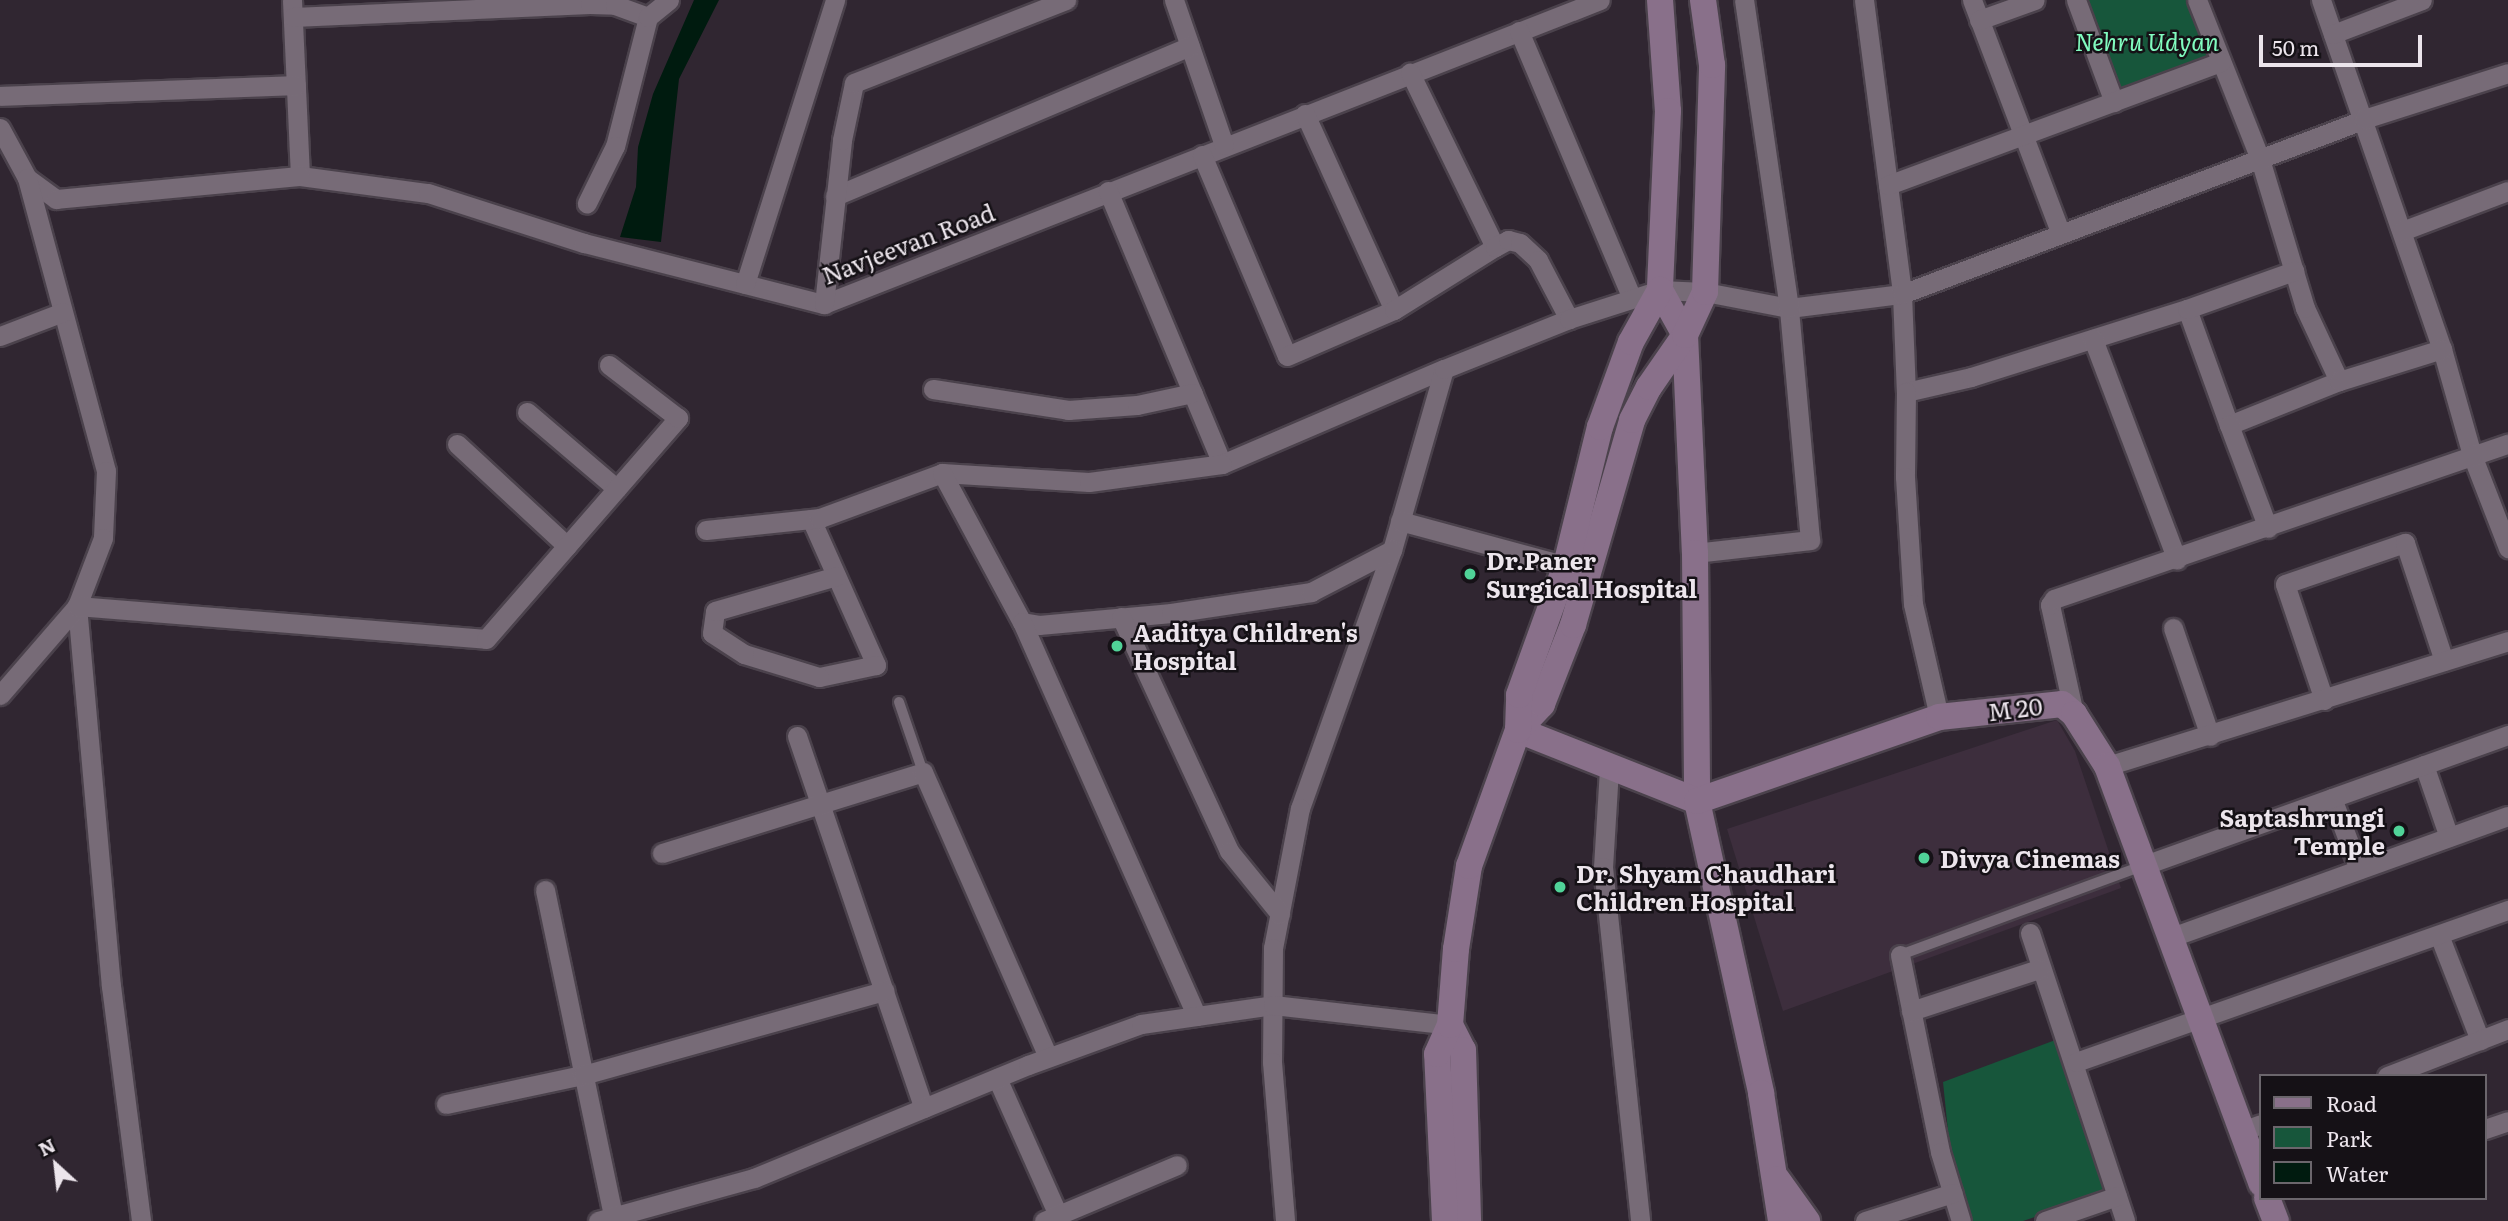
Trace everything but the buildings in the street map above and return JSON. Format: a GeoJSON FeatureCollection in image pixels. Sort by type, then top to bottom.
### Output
{"type":"FeatureCollection","features":[{"type":"Feature","properties":{"kind":"street"},"geometry":{"type":"LineString","coordinates":[[587,203],[615,146],[648,17],[669,0]]}},
{"type":"Feature","properties":{"kind":"street"},"geometry":{"type":"LineString","coordinates":[[745,284],[835,0]]}},
{"type":"Feature","properties":{"kind":"street"},"geometry":{"type":"LineString","coordinates":[[824,304],[835,196],[854,83],[1066,0]]}},
{"type":"Feature","properties":{"kind":"street"},"geometry":{"type":"LineString","coordinates":[[1174,0],[1224,145]]}},
{"type":"Feature","properties":{"kind":"street","name":"Navjeevan Road"},"geometry":{"type":"LineString","coordinates":[[27,178],[56,200],[300,176],[428,193],[584,243],[824,304],[1224,145],[1600,0]]}},
{"type":"Feature","properties":{"kind":"street"},"geometry":{"type":"LineString","coordinates":[[1444,1221],[1437,1054],[1450,1026],[1456,949],[1469,866],[1517,730],[1542,704],[1578,568],[1610,398],[1640,322],[1660,290],[1668,111],[1660,0]]}},
{"type":"Feature","properties":{"kind":"street"},"geometry":{"type":"LineString","coordinates":[[1578,568],[1632,420],[1649,387],[1685,335],[1705,292],[1712,65],[1703,0]]}},
{"type":"Feature","properties":{"kind":"street"},"geometry":{"type":"LineString","coordinates":[[1695,553],[1810,540],[1789,308],[1744,0]]}},
{"type":"Feature","properties":{"kind":"street"},"geometry":{"type":"LineString","coordinates":[[1864,0],[1902,294],[1906,392],[1905,477],[1913,604],[1939,717]]}},
{"type":"Feature","properties":{"kind":"street"},"geometry":{"type":"LineString","coordinates":[[1972,0],[2061,234]]}},
{"type":"Feature","properties":{"kind":"street"},"geometry":{"type":"LineString","coordinates":[[1979,20],[2035,0]]}},
{"type":"Feature","properties":{"kind":"street"},"geometry":{"type":"LineString","coordinates":[[2076,0],[2114,102]]}},
{"type":"Feature","properties":{"kind":"street"},"geometry":{"type":"LineString","coordinates":[[2197,0],[2260,159],[2294,271],[2339,381]]}},
{"type":"Feature","properties":{"kind":"street"},"geometry":{"type":"LineString","coordinates":[[2321,0],[2442,349],[2472,454],[2502,512],[2508,548]]}},
{"type":"Feature","properties":{"kind":"street"},"geometry":{"type":"LineString","coordinates":[[2333,34],[2422,0]]}},
{"type":"Feature","properties":{"kind":"street"},"geometry":{"type":"LineString","coordinates":[[300,176],[292,8],[590,4],[615,5],[648,17]]}},
{"type":"Feature","properties":{"kind":"street"},"geometry":{"type":"LineString","coordinates":[[1519,31],[1632,298]]}},
{"type":"Feature","properties":{"kind":"street"},"geometry":{"type":"LineString","coordinates":[[835,196],[1190,46]]}},
{"type":"Feature","properties":{"kind":"street"},"geometry":{"type":"LineString","coordinates":[[1888,185],[2221,62]]}},
{"type":"Feature","properties":{"kind":"street"},"geometry":{"type":"LineString","coordinates":[[706,530],[811,519],[942,474],[1089,482],[1222,464],[1569,319],[1660,290],[1705,292],[1789,308],[1902,294],[2364,119],[2508,73]]}},
{"type":"Feature","properties":{"kind":"street"},"geometry":{"type":"LineString","coordinates":[[1410,74],[1494,247]]}},
{"type":"Feature","properties":{"kind":"street"},"geometry":{"type":"LineString","coordinates":[[0,96],[296,85]]}},
{"type":"Feature","properties":{"kind":"street"},"geometry":{"type":"LineString","coordinates":[[1305,114],[1394,310]]}},
{"type":"Feature","properties":{"kind":"street"},"geometry":{"type":"LineString","coordinates":[[0,128],[27,178],[106,471],[103,538],[77,606],[0,695]]}},
{"type":"Feature","properties":{"kind":"street"},"geometry":{"type":"LineString","coordinates":[[1202,155],[1287,356],[1394,310],[1508,240],[1520,243],[1538,260],[1569,319]]}},
{"type":"Feature","properties":{"kind":"street"},"geometry":{"type":"LineString","coordinates":[[1108,191],[1222,464]]}},
{"type":"Feature","properties":{"kind":"street"},"geometry":{"type":"LineString","coordinates":[[2402,231],[2508,191]]}},
{"type":"Feature","properties":{"kind":"street"},"geometry":{"type":"LineString","coordinates":[[1906,392],[2187,309],[2294,271]]}},
{"type":"Feature","properties":{"kind":"street"},"geometry":{"type":"LineString","coordinates":[[1660,290],[1685,335],[1695,553],[1697,802],[1774,1175],[1780,1221]]}},
{"type":"Feature","properties":{"kind":"street"},"geometry":{"type":"LineString","coordinates":[[2187,309],[2269,528]]}},
{"type":"Feature","properties":{"kind":"street"},"geometry":{"type":"LineString","coordinates":[[0,335],[63,313]]}},
{"type":"Feature","properties":{"kind":"street"},"geometry":{"type":"LineString","coordinates":[[2093,338],[2177,560]]}},
{"type":"Feature","properties":{"kind":"street"},"geometry":{"type":"LineString","coordinates":[[2229,425],[2339,381],[2442,349]]}},
{"type":"Feature","properties":{"kind":"street"},"geometry":{"type":"LineString","coordinates":[[77,606],[486,639],[678,418],[609,365]]}},
{"type":"Feature","properties":{"kind":"street"},"geometry":{"type":"LineString","coordinates":[[1284,1221],[1272,1062],[1273,948],[1300,808],[1392,550],[1444,369]]}},
{"type":"Feature","properties":{"kind":"street"},"geometry":{"type":"LineString","coordinates":[[933,389],[1068,410],[1138,405],[1193,393]]}},
{"type":"Feature","properties":{"kind":"street"},"geometry":{"type":"LineString","coordinates":[[527,412],[617,489]]}},
{"type":"Feature","properties":{"kind":"street"},"geometry":{"type":"LineString","coordinates":[[457,444],[567,546]]}},
{"type":"Feature","properties":{"kind":"street"},"geometry":{"type":"LineString","coordinates":[[2074,714],[2050,605],[2054,599],[2177,560],[2472,454],[2508,444]]}},
{"type":"Feature","properties":{"kind":"street"},"geometry":{"type":"LineString","coordinates":[[942,474],[1022,622],[1197,1016]]}},
{"type":"Feature","properties":{"kind":"street"},"geometry":{"type":"LineString","coordinates":[[811,519],[876,665],[819,677],[744,654],[712,634],[715,611],[836,576]]}},
{"type":"Feature","properties":{"kind":"street"},"geometry":{"type":"LineString","coordinates":[[1400,521],[1578,568]]}},
{"type":"Feature","properties":{"kind":"street"},"geometry":{"type":"LineString","coordinates":[[2325,700],[2285,584],[2404,543],[2444,661]]}},
{"type":"Feature","properties":{"kind":"street"},"geometry":{"type":"LineString","coordinates":[[1022,622],[1121,617],[1311,592],[1392,550]]}},
{"type":"Feature","properties":{"kind":"street"},"geometry":{"type":"LineString","coordinates":[[77,606],[111,986],[141,1221]]}},
{"type":"Feature","properties":{"kind":"street"},"geometry":{"type":"LineString","coordinates":[[1121,617],[1229,851],[1280,914]]}},
{"type":"Feature","properties":{"kind":"street"},"geometry":{"type":"LineString","coordinates":[[2173,628],[2210,736]]}},
{"type":"Feature","properties":{"kind":"street"},"geometry":{"type":"LineString","coordinates":[[2107,766],[2508,641]]}},
{"type":"Feature","properties":{"kind":"street","name":"M 20"},"geometry":{"type":"LineString","coordinates":[[1697,802],[1939,717],[2051,703],[2074,714],[2107,766],[2201,1021],[2252,1127],[2260,1157]]}},
{"type":"Feature","properties":{"kind":"street"},"geometry":{"type":"LineString","coordinates":[[1517,730],[1697,802]]}},
{"type":"Feature","properties":{"kind":"street"},"geometry":{"type":"LineString","coordinates":[[2142,866],[2508,735]]}},
{"type":"Feature","properties":{"kind":"street"},"geometry":{"type":"LineString","coordinates":[[797,736],[924,1108]]}},
{"type":"Feature","properties":{"kind":"street"},"geometry":{"type":"LineString","coordinates":[[2424,765],[2449,837]]}},
{"type":"Feature","properties":{"kind":"street"},"geometry":{"type":"LineString","coordinates":[[1609,769],[1603,867],[1640,1221]]}},
{"type":"Feature","properties":{"kind":"street"},"geometry":{"type":"LineString","coordinates":[[662,853],[923,772],[1048,1058]]}},
{"type":"Feature","properties":{"kind":"street"},"geometry":{"type":"LineString","coordinates":[[2332,798],[2358,869]]}},
{"type":"Feature","properties":{"kind":"street"},"geometry":{"type":"LineString","coordinates":[[2169,938],[2508,816]]}},
{"type":"Feature","properties":{"kind":"street"},"geometry":{"type":"LineString","coordinates":[[545,890],[583,1075],[608,1220],[754,1178],[997,1078],[1141,1024],[1273,1005],[1450,1026]]}},
{"type":"Feature","properties":{"kind":"street"},"geometry":{"type":"LineString","coordinates":[[2076,1062],[2201,1021],[2508,910]]}},
{"type":"Feature","properties":{"kind":"street"},"geometry":{"type":"LineString","coordinates":[[2030,933],[2039,969],[2076,1062],[2125,1221]]}},
{"type":"Feature","properties":{"kind":"street"},"geometry":{"type":"LineString","coordinates":[[2439,935],[2480,1040]]}},
{"type":"Feature","properties":{"kind":"street"},"geometry":{"type":"LineString","coordinates":[[1899,955],[1961,1221]]}},
{"type":"Feature","properties":{"kind":"street"},"geometry":{"type":"LineString","coordinates":[[1911,1011],[2039,969]]}},
{"type":"Feature","properties":{"kind":"street"},"geometry":{"type":"LineString","coordinates":[[446,1104],[583,1075],[884,991]]}},
{"type":"Feature","properties":{"kind":"street"},"geometry":{"type":"LineString","coordinates":[[1450,1026],[1463,1050],[1468,1221]]}},
{"type":"Feature","properties":{"kind":"street"},"geometry":{"type":"LineString","coordinates":[[2391,1074],[2508,1029]]}},
{"type":"Feature","properties":{"kind":"street"},"geometry":{"type":"LineString","coordinates":[[997,1078],[1051,1218],[1177,1165]]}},
{"type":"Feature","properties":{"kind":"street"},"geometry":{"type":"LineString","coordinates":[[2487,1128],[2508,1121]]}},
{"type":"Feature","properties":{"kind":"street"},"geometry":{"type":"LineString","coordinates":[[1774,1175],[1807,1221]]}},
{"type":"Feature","properties":{"kind":"street"},"geometry":{"type":"LineString","coordinates":[[1865,1221],[1953,1193]]}},
{"type":"Feature","properties":{"kind":"street"},"geometry":{"type":"LineString","coordinates":[[2045,1221],[2117,1196]]}},
{"type":"Feature","properties":{"kind":"lane"},"geometry":{"type":"LineString","coordinates":[[899,702],[923,772]]}},
{"type":"Feature","properties":{"kind":"lane"},"geometry":{"type":"LineString","coordinates":[[1899,955],[2142,866]]}},
{"type":"Feature","properties":{"kind":"shaded area","name":"Divya Cinemas"},"geometry":{"type":"Polygon","coordinates":[[[2057,720],[2075,751],[2121,888],[1783,1011],[1727,829],[2057,720]]]}},
{"type":"Feature","properties":{"kind":"green space","name":"Nehru Udyan"},"geometry":{"type":"Polygon","coordinates":[[[2085,0],[2190,0],[2212,60],[2121,94],[2085,0]]]}},
{"type":"Feature","properties":{"kind":"green space"},"geometry":{"type":"Polygon","coordinates":[[[2058,1039],[2111,1191],[2023,1221],[1969,1221],[1952,1170],[1943,1082],[2058,1039]]]}},
{"type":"Feature","properties":{"kind":"water"},"geometry":{"type":"Polygon","coordinates":[[[694,0],[719,0],[679,79],[661,242],[620,237],[636,187],[638,147],[653,94],[694,0]]]}},
{"type":"Feature","properties":{"kind":"place","name":"Dr.Paner Surgical Hospital"},"geometry":{"type":"Point","coordinates":[1470,574]}},
{"type":"Feature","properties":{"kind":"place","name":"Aaditya Children's Hospital"},"geometry":{"type":"Point","coordinates":[1117,646]}},
{"type":"Feature","properties":{"kind":"place","name":"Saptashrungi Temple"},"geometry":{"type":"Point","coordinates":[2399,831]}},
{"type":"Feature","properties":{"kind":"place","name":"Divya Cinemas"},"geometry":{"type":"Point","coordinates":[1924,858]}},
{"type":"Feature","properties":{"kind":"place","name":"Dr. Shyam Chaudhari Children Hospital"},"geometry":{"type":"Point","coordinates":[1560,887]}}]}
